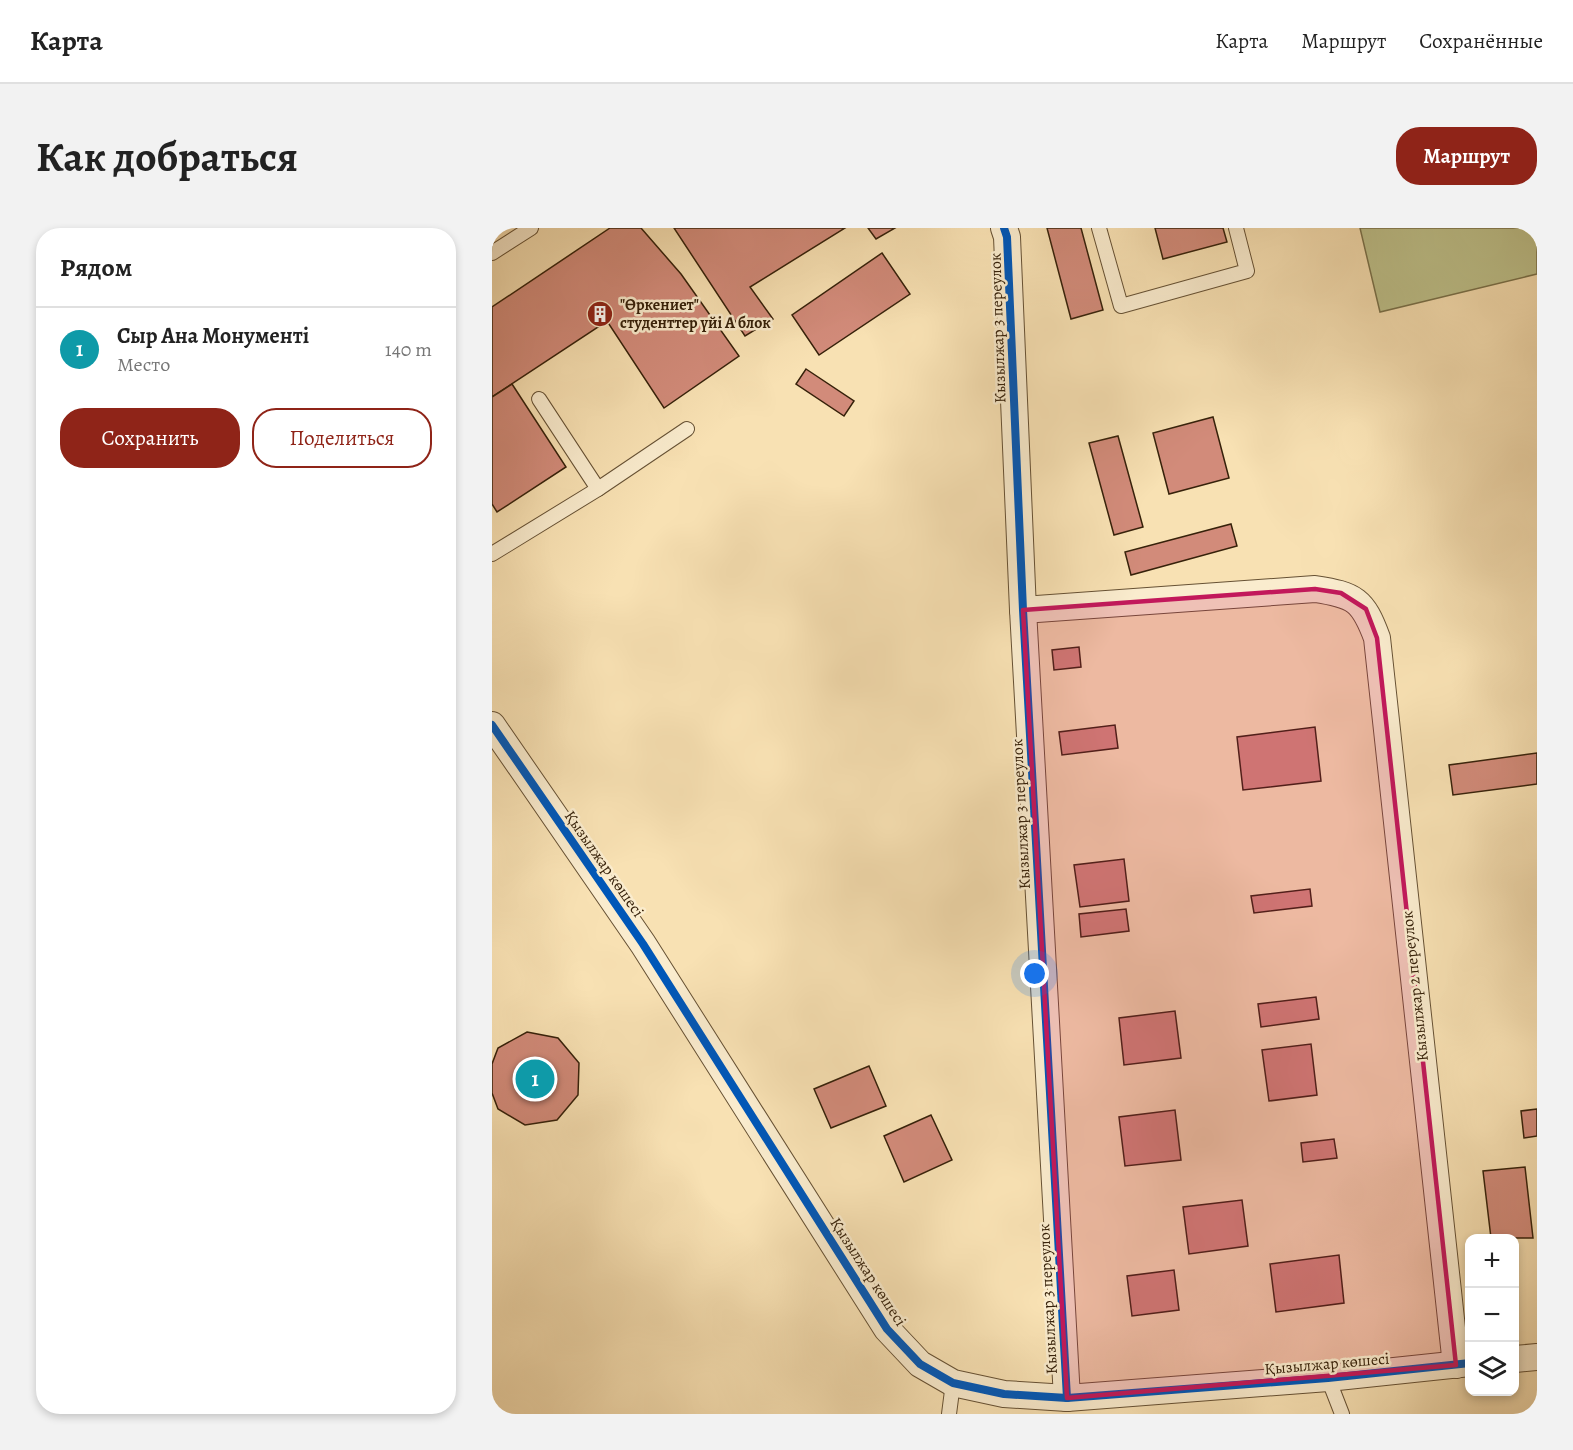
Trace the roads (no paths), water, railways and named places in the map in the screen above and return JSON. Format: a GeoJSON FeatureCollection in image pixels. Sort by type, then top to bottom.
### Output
{"type":"FeatureCollection","features":[{"type":"Feature","properties":{"kind":"street","name":"Кызылжар 3 переулок"},"geometry":{"type":"LineString","coordinates":[[1004,228],[1008,249],[1023,610],[1067,1398]]}},
{"type":"Feature","properties":{"kind":"street","name":"Кызылжар 2 переулок"},"geometry":{"type":"LineString","coordinates":[[1023,610],[1315,589],[1341,592],[1366,609],[1377,638],[1463,1364]]}},
{"type":"Feature","properties":{"kind":"street","name":"Қызылжар көшесі"},"geometry":{"type":"LineString","coordinates":[[492,725],[643,944],[887,1329],[920,1364],[953,1383],[1004,1395],[1067,1398],[1328,1378],[1463,1364]]}},
{"type":"Feature","properties":{"kind":"street"},"geometry":{"type":"LineString","coordinates":[[1519,1359],[1537,1357]]}},
{"type":"Feature","properties":{"kind":"lane"},"geometry":{"type":"LineString","coordinates":[[492,253],[531,228]]}},
{"type":"Feature","properties":{"kind":"lane"},"geometry":{"type":"LineString","coordinates":[[1099,228],[1121,306],[1247,271],[1236,228]]}},
{"type":"Feature","properties":{"kind":"lane"},"geometry":{"type":"LineString","coordinates":[[538,399],[598,489]]}},
{"type":"Feature","properties":{"kind":"lane"},"geometry":{"type":"LineString","coordinates":[[492,554],[598,489],[687,429]]}},
{"type":"Feature","properties":{"kind":"lane"},"geometry":{"type":"LineString","coordinates":[[1328,1378],[1342,1414]]}},
{"type":"Feature","properties":{"kind":"lane"},"geometry":{"type":"LineString","coordinates":[[949,1414],[953,1383]]}},
{"type":"Feature","properties":{"kind":"place","name":"\"Өркениет\" студенттер үйі А блок"},"geometry":{"type":"Point","coordinates":[600,314]}},
{"type":"Feature","properties":{"kind":"place","name":"Сыр Ана Монументі"},"geometry":{"type":"Point","coordinates":[535,1079]}}]}
